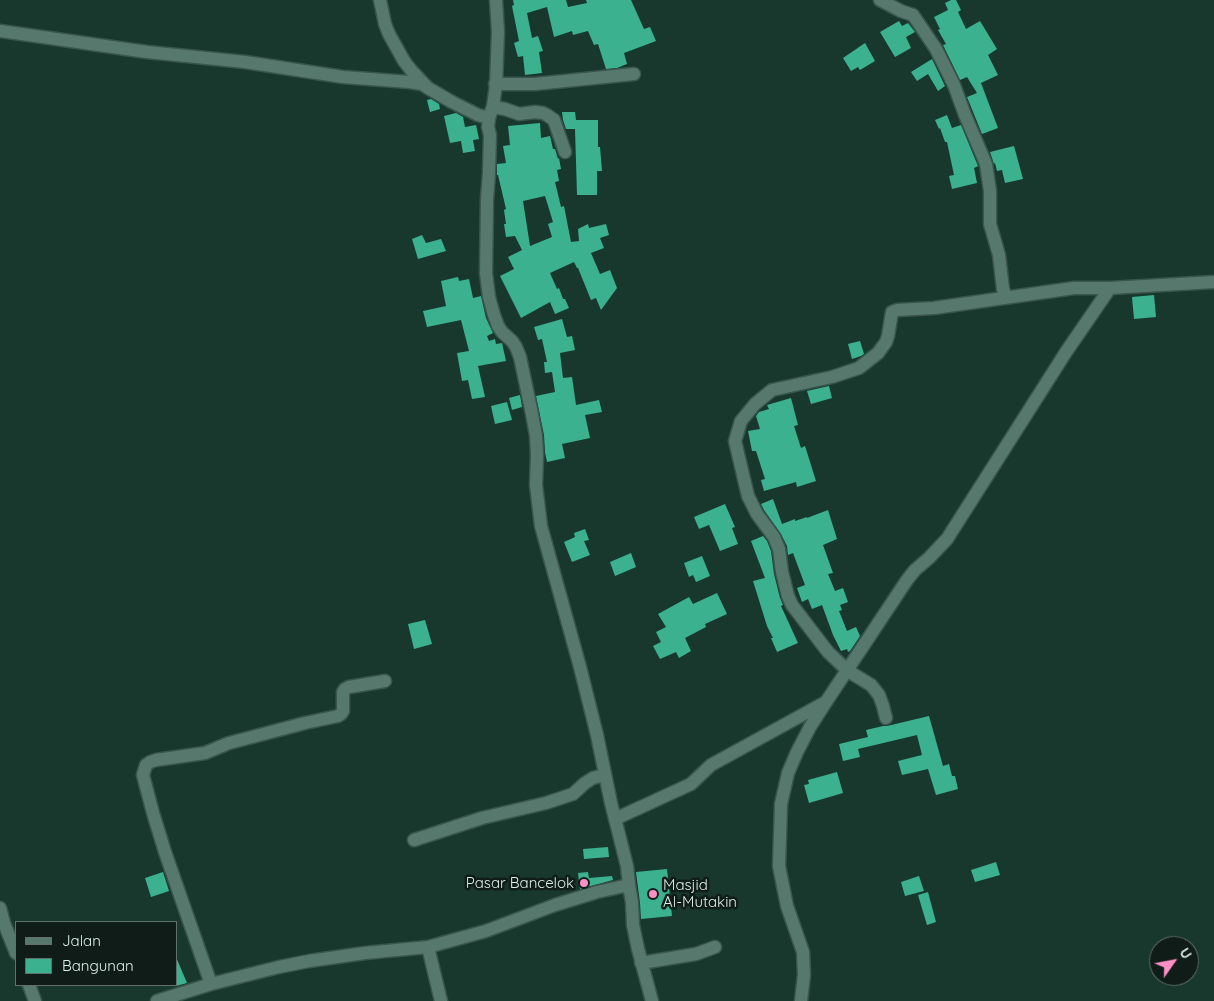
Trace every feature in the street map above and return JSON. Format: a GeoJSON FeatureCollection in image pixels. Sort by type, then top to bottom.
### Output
{"type":"FeatureCollection","features":[{"type":"Feature","properties":{"kind":"street"},"geometry":{"type":"LineString","coordinates":[[380,0],[385,24],[395,46],[404,61],[428,88]]}},
{"type":"Feature","properties":{"kind":"street"},"geometry":{"type":"LineString","coordinates":[[496,0],[498,32],[496,84],[488,127],[490,135],[486,274],[489,297],[498,326],[512,341],[520,358],[536,436],[536,485],[541,526],[597,735],[604,775],[627,866],[633,925],[652,1001]]}},
{"type":"Feature","properties":{"kind":"street"},"geometry":{"type":"LineString","coordinates":[[880,0],[913,15],[936,49],[954,85],[986,164],[990,191],[990,224],[1000,255],[1004,293]]}},
{"type":"Feature","properties":{"kind":"street"},"geometry":{"type":"LineString","coordinates":[[0,31],[147,52],[245,62],[343,77],[422,84],[478,115],[492,110],[505,109],[519,114],[543,113],[554,120],[565,152]]}},
{"type":"Feature","properties":{"kind":"street"},"geometry":{"type":"LineString","coordinates":[[496,84],[534,84],[634,74]]}},
{"type":"Feature","properties":{"kind":"street"},"geometry":{"type":"LineString","coordinates":[[886,718],[879,695],[866,682],[848,671],[828,652],[792,605],[782,572],[779,549],[774,537],[748,496],[735,441],[741,421],[755,404],[772,390],[832,377],[859,368],[878,353],[886,342],[892,312],[897,310],[934,308],[1004,293],[1214,282]]}},
{"type":"Feature","properties":{"kind":"street"},"geometry":{"type":"LineString","coordinates":[[801,1001],[804,975],[803,952],[786,906],[779,866],[781,804],[788,773],[797,752],[810,727],[907,580],[947,539],[1066,352],[1110,288]]}},
{"type":"Feature","properties":{"kind":"street"},"geometry":{"type":"LineString","coordinates":[[211,984],[152,813],[143,775],[146,765],[156,760],[205,753],[229,743],[338,716],[343,711],[343,692],[345,689],[385,681]]}},
{"type":"Feature","properties":{"kind":"street"},"geometry":{"type":"LineString","coordinates":[[615,819],[691,784],[711,765],[826,702]]}},
{"type":"Feature","properties":{"kind":"street"},"geometry":{"type":"LineString","coordinates":[[414,840],[482,818],[546,803],[573,794],[593,778],[604,775]]}},
{"type":"Feature","properties":{"kind":"street"},"geometry":{"type":"LineString","coordinates":[[157,1001],[211,984],[308,961],[428,947],[486,931],[555,905],[597,892],[629,885]]}},
{"type":"Feature","properties":{"kind":"street"},"geometry":{"type":"LineString","coordinates":[[0,908],[15,950]]}},
{"type":"Feature","properties":{"kind":"street"},"geometry":{"type":"LineString","coordinates":[[428,947],[441,1001]]}},
{"type":"Feature","properties":{"kind":"street"},"geometry":{"type":"LineString","coordinates":[[641,963],[696,954],[715,947]]}},
{"type":"Feature","properties":{"kind":"street"},"geometry":{"type":"LineString","coordinates":[[29,986],[35,1001]]}},
{"type":"Feature","properties":{"kind":"building"},"geometry":{"type":"Polygon","coordinates":[[[513,0],[566,0],[568,7],[587,3],[586,0],[631,0],[644,29],[650,27],[656,41],[624,53],[627,64],[617,68],[606,69],[598,44],[594,45],[588,31],[573,35],[572,31],[554,37],[547,7],[527,13],[532,38],[538,36],[543,51],[539,52],[542,73],[525,75],[523,56],[518,57],[514,43],[519,41],[512,6],[514,5],[513,0]]]}},
{"type":"Feature","properties":{"kind":"building"},"geometry":{"type":"Polygon","coordinates":[[[956,0],[961,10],[958,12],[966,29],[980,21],[997,49],[988,55],[998,75],[981,83],[998,128],[982,134],[967,97],[977,93],[967,77],[960,80],[943,45],[946,44],[938,30],[940,29],[934,17],[948,10],[945,3],[956,0]]]}},
{"type":"Feature","properties":{"kind":"building"},"geometry":{"type":"Polygon","coordinates":[[[899,21],[902,26],[908,23],[915,32],[906,37],[911,48],[895,57],[880,32],[899,21]]]}},
{"type":"Feature","properties":{"kind":"building"},"geometry":{"type":"Polygon","coordinates":[[[865,43],[875,61],[860,70],[858,67],[851,71],[843,58],[865,43]]]}},
{"type":"Feature","properties":{"kind":"building"},"geometry":{"type":"Polygon","coordinates":[[[932,59],[945,86],[938,91],[928,74],[917,81],[911,72],[932,59]]]}},
{"type":"Feature","properties":{"kind":"building"},"geometry":{"type":"Polygon","coordinates":[[[431,99],[439,104],[440,109],[430,112],[427,100],[431,99]]]}},
{"type":"Feature","properties":{"kind":"building"},"geometry":{"type":"Polygon","coordinates":[[[562,112],[575,112],[576,120],[598,120],[598,147],[600,147],[602,171],[597,171],[597,195],[577,195],[575,129],[566,129],[562,112]]]}},
{"type":"Feature","properties":{"kind":"building"},"geometry":{"type":"Polygon","coordinates":[[[456,113],[463,117],[465,127],[476,125],[479,139],[473,140],[475,151],[463,153],[461,141],[450,143],[444,116],[456,113]]]}},
{"type":"Feature","properties":{"kind":"building"},"geometry":{"type":"Polygon","coordinates":[[[947,115],[952,128],[961,125],[978,166],[974,168],[977,183],[952,189],[949,176],[954,175],[947,142],[945,142],[935,120],[947,115]]]}},
{"type":"Feature","properties":{"kind":"building"},"geometry":{"type":"Polygon","coordinates":[[[540,123],[541,138],[550,136],[553,149],[555,149],[559,158],[561,169],[557,170],[559,181],[555,182],[561,207],[564,206],[571,242],[579,241],[578,229],[588,224],[589,228],[606,224],[609,235],[600,238],[604,248],[591,253],[600,274],[610,270],[617,288],[601,310],[596,298],[591,300],[574,262],[550,273],[569,308],[555,314],[550,302],[521,318],[500,276],[514,269],[508,257],[522,250],[515,236],[506,237],[504,210],[506,209],[497,175],[497,164],[506,163],[503,146],[510,145],[508,126],[540,123]],[[545,196],[523,201],[530,246],[552,237],[548,224],[553,222],[545,196]]]}},
{"type":"Feature","properties":{"kind":"building"},"geometry":{"type":"Polygon","coordinates":[[[1014,146],[1023,179],[1005,183],[1002,170],[997,171],[990,152],[1014,146]]]}},
{"type":"Feature","properties":{"kind":"building"},"geometry":{"type":"Polygon","coordinates":[[[422,235],[426,243],[441,239],[446,251],[418,259],[412,239],[422,235]]]}},
{"type":"Feature","properties":{"kind":"building"},"geometry":{"type":"Polygon","coordinates":[[[458,277],[459,281],[469,279],[473,298],[481,296],[486,318],[493,333],[487,336],[489,341],[495,339],[496,344],[502,343],[506,361],[478,366],[485,397],[472,399],[468,380],[462,381],[457,353],[469,351],[461,320],[427,327],[423,311],[446,306],[441,281],[458,277]]]}},
{"type":"Feature","properties":{"kind":"building"},"geometry":{"type":"Polygon","coordinates":[[[1154,295],[1156,317],[1134,319],[1132,297],[1154,295]]]}},
{"type":"Feature","properties":{"kind":"building"},"geometry":{"type":"Polygon","coordinates":[[[562,319],[567,337],[572,336],[575,350],[560,353],[563,378],[572,377],[576,405],[599,400],[602,412],[585,415],[590,438],[562,444],[565,458],[547,462],[536,396],[555,392],[552,372],[545,373],[544,362],[547,362],[542,339],[538,340],[534,327],[562,319]]]}},
{"type":"Feature","properties":{"kind":"building"},"geometry":{"type":"Polygon","coordinates":[[[860,341],[864,354],[852,359],[848,344],[860,341]]]}},
{"type":"Feature","properties":{"kind":"building"},"geometry":{"type":"Polygon","coordinates":[[[829,386],[832,398],[811,404],[807,391],[829,386]]]}},
{"type":"Feature","properties":{"kind":"building"},"geometry":{"type":"Polygon","coordinates":[[[520,395],[522,407],[512,410],[509,398],[520,395]]]}},
{"type":"Feature","properties":{"kind":"building"},"geometry":{"type":"Polygon","coordinates":[[[791,398],[798,425],[794,426],[801,448],[805,446],[816,481],[797,487],[796,482],[764,491],[761,480],[765,479],[756,451],[752,451],[748,431],[760,429],[756,416],[759,412],[769,409],[767,405],[791,398]]]}},
{"type":"Feature","properties":{"kind":"building"},"geometry":{"type":"Polygon","coordinates":[[[507,402],[512,420],[495,424],[491,406],[507,402]]]}},
{"type":"Feature","properties":{"kind":"building"},"geometry":{"type":"Polygon","coordinates":[[[773,499],[782,524],[795,519],[795,521],[807,518],[828,510],[837,539],[823,545],[833,573],[828,574],[835,591],[843,588],[848,602],[840,605],[842,610],[839,611],[847,631],[856,627],[860,636],[848,652],[847,649],[841,651],[822,605],[812,609],[808,599],[802,602],[797,588],[805,585],[793,553],[788,555],[787,546],[781,534],[761,504],[773,499]]]}},
{"type":"Feature","properties":{"kind":"building"},"geometry":{"type":"Polygon","coordinates":[[[725,504],[735,527],[732,528],[738,544],[720,551],[709,525],[699,529],[694,517],[725,504]]]}},
{"type":"Feature","properties":{"kind":"building"},"geometry":{"type":"Polygon","coordinates":[[[585,529],[589,540],[584,541],[590,555],[572,562],[564,542],[575,537],[574,533],[585,529]]]}},
{"type":"Feature","properties":{"kind":"building"},"geometry":{"type":"Polygon","coordinates":[[[763,536],[771,551],[774,574],[783,605],[781,606],[798,643],[777,652],[753,581],[765,578],[751,541],[763,536]]]}},
{"type":"Feature","properties":{"kind":"building"},"geometry":{"type":"Polygon","coordinates":[[[631,553],[636,567],[615,576],[610,562],[631,553]]]}},
{"type":"Feature","properties":{"kind":"building"},"geometry":{"type":"Polygon","coordinates":[[[702,556],[710,576],[696,582],[693,575],[689,577],[684,563],[702,556]]]}},
{"type":"Feature","properties":{"kind":"building"},"geometry":{"type":"Polygon","coordinates":[[[717,593],[727,614],[705,624],[706,627],[685,638],[691,651],[679,658],[676,652],[660,659],[653,646],[661,642],[656,632],[666,627],[658,614],[689,597],[693,604],[717,593]]]}},
{"type":"Feature","properties":{"kind":"building"},"geometry":{"type":"Polygon","coordinates":[[[425,620],[432,644],[414,649],[408,624],[425,620]]]}},
{"type":"Feature","properties":{"kind":"building"},"geometry":{"type":"Polygon","coordinates":[[[929,716],[943,766],[949,764],[952,776],[955,776],[958,789],[936,795],[928,769],[902,775],[898,761],[922,755],[917,735],[858,749],[860,757],[843,761],[839,744],[868,737],[866,730],[929,716]]]}},
{"type":"Feature","properties":{"kind":"building"},"geometry":{"type":"Polygon","coordinates":[[[837,772],[843,793],[809,803],[804,785],[809,784],[808,780],[837,772]]]}},
{"type":"Feature","properties":{"kind":"building"},"geometry":{"type":"Polygon","coordinates":[[[608,847],[609,857],[584,859],[583,849],[608,847]]]}},
{"type":"Feature","properties":{"kind":"building"},"geometry":{"type":"Polygon","coordinates":[[[996,862],[1000,875],[975,882],[971,870],[996,862]]]}},
{"type":"Feature","properties":{"kind":"building","name":"Masjid Al-Mutakin"},"geometry":{"type":"Polygon","coordinates":[[[667,869],[672,916],[641,919],[636,872],[667,869]]]}},
{"type":"Feature","properties":{"kind":"building"},"geometry":{"type":"Polygon","coordinates":[[[163,872],[169,891],[151,897],[145,878],[163,872]]]}},
{"type":"Feature","properties":{"kind":"building"},"geometry":{"type":"Polygon","coordinates":[[[588,872],[589,878],[612,876],[613,880],[580,889],[578,873],[588,872]]]}},
{"type":"Feature","properties":{"kind":"building"},"geometry":{"type":"Polygon","coordinates":[[[919,876],[924,891],[905,896],[901,882],[919,876]]]}},
{"type":"Feature","properties":{"kind":"building"},"geometry":{"type":"Polygon","coordinates":[[[928,892],[936,922],[927,925],[918,895],[928,892]]]}},
{"type":"Feature","properties":{"kind":"building"},"geometry":{"type":"Polygon","coordinates":[[[178,962],[187,983],[178,985],[178,962]]]}},
{"type":"Feature","properties":{"kind":"place","name":"Pasar Bancelok"},"geometry":{"type":"Point","coordinates":[584,883]}},
{"type":"Feature","properties":{"kind":"place","name":"Masjid Al-Mutakin"},"geometry":{"type":"Point","coordinates":[653,894]}}]}
